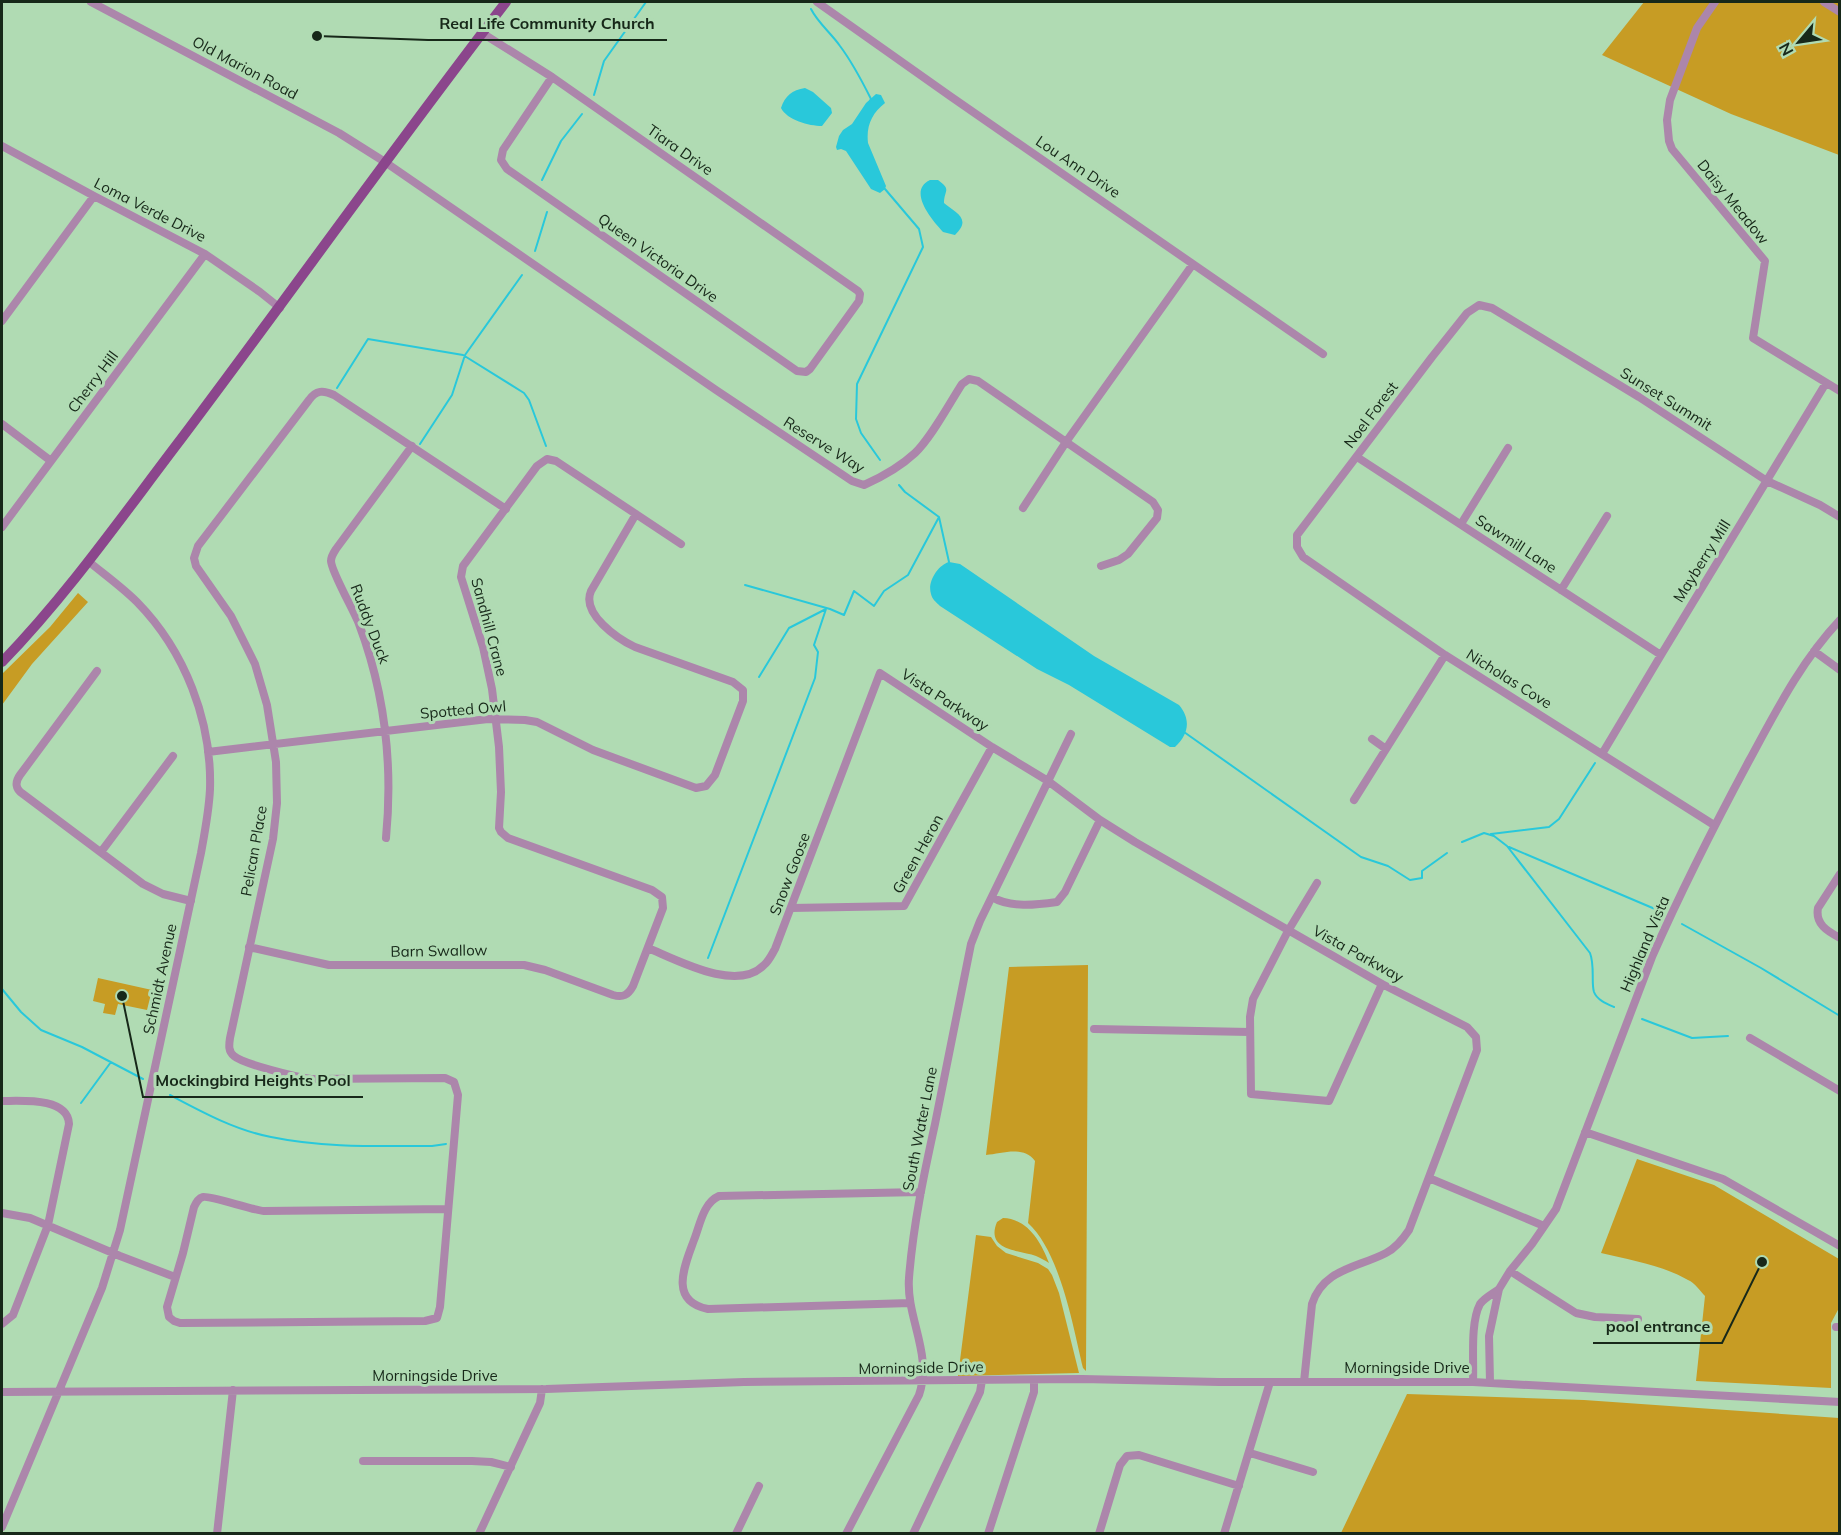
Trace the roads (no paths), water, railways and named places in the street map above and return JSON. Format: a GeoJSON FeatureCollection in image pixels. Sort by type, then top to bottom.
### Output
{"type":"FeatureCollection","features":[{"type":"Feature","properties":{"kind":"main road"},"geometry":{"type":"LineString","coordinates":[[2,662],[62,596],[280,308],[385,162],[506,2]]}},
{"type":"Feature","properties":{"kind":"street","name":"Old Marion Road"},"geometry":{"type":"LineString","coordinates":[[91,2],[339,133],[385,162]]}},
{"type":"Feature","properties":{"kind":"street","name":"Lou Ann Drive"},"geometry":{"type":"LineString","coordinates":[[817,2],[1323,354]]}},
{"type":"Feature","properties":{"kind":"street","name":"Daisy Meadow"},"geometry":{"type":"LineString","coordinates":[[1714,2],[1697,28],[1673,93],[1666,120],[1669,141],[1672,149],[1765,261],[1753,338],[1839,391]]}},
{"type":"Feature","properties":{"kind":"street"},"geometry":{"type":"LineString","coordinates":[[1824,2],[1839,12]]}},
{"type":"Feature","properties":{"kind":"street","name":"Tiara Drive"},"geometry":{"type":"LineString","coordinates":[[482,33],[552,77],[855,288],[860,294]]}},
{"type":"Feature","properties":{"kind":"street","name":"Queen Victoria Drive"},"geometry":{"type":"LineString","coordinates":[[552,77],[503,150],[501,160],[507,169],[801,372],[806,372],[814,366],[859,301],[860,294]]}},
{"type":"Feature","properties":{"kind":"street","name":"Loma Verde Drive"},"geometry":{"type":"LineString","coordinates":[[2,146],[205,254],[280,308]]}},
{"type":"Feature","properties":{"kind":"street","name":"Reserve Way"},"geometry":{"type":"LineString","coordinates":[[385,162],[852,481],[864,485],[895,468],[916,452],[962,384],[969,379],[978,381],[1153,502],[1158,510],[1157,518],[1128,554],[1119,560],[1101,566]]}},
{"type":"Feature","properties":{"kind":"street"},"geometry":{"type":"LineString","coordinates":[[2,321],[94,196]]}},
{"type":"Feature","properties":{"kind":"street","name":"Cherry Hill"},"geometry":{"type":"LineString","coordinates":[[2,527],[205,254]]}},
{"type":"Feature","properties":{"kind":"street"},"geometry":{"type":"LineString","coordinates":[[1023,508],[1066,442],[1193,264]]}},
{"type":"Feature","properties":{"kind":"street","name":"Noel Forest"},"geometry":{"type":"LineString","coordinates":[[1297,547],[1297,535],[1467,313],[1479,305]]}},
{"type":"Feature","properties":{"kind":"street","name":"Sunset Summit"},"geometry":{"type":"LineString","coordinates":[[1479,305],[1492,308],[1639,397],[1767,481],[1820,505],[1839,517]]}},
{"type":"Feature","properties":{"kind":"street","name":"Mayberry Mill"},"geometry":{"type":"LineString","coordinates":[[1602,754],[1827,383]]}},
{"type":"Feature","properties":{"kind":"street","name":"Pelican Place"},"geometry":{"type":"LineString","coordinates":[[412,446],[334,395],[320,391],[310,398],[194,554],[196,566],[231,616],[255,664],[267,705],[277,780],[275,825],[230,1038],[230,1052],[240,1059],[291,1076],[312,1079],[445,1078],[454,1082],[458,1095],[448,1209]]}},
{"type":"Feature","properties":{"kind":"street"},"geometry":{"type":"LineString","coordinates":[[2,424],[51,461]]}},
{"type":"Feature","properties":{"kind":"street"},"geometry":{"type":"LineString","coordinates":[[412,446],[506,508]]}},
{"type":"Feature","properties":{"kind":"street","name":"Ruddy Duck"},"geometry":{"type":"LineString","coordinates":[[386,838],[389,777],[385,730],[376,680],[358,622],[331,560],[336,549],[412,446]]}},
{"type":"Feature","properties":{"kind":"street"},"geometry":{"type":"LineString","coordinates":[[1461,524],[1508,448]]}},
{"type":"Feature","properties":{"kind":"street","name":"Sawmill Lane"},"geometry":{"type":"LineString","coordinates":[[1357,457],[1661,655]]}},
{"type":"Feature","properties":{"kind":"street","name":"Sandhill Crane"},"geometry":{"type":"LineString","coordinates":[[636,514],[556,461],[544,460],[537,466],[463,566],[461,574],[483,647],[496,718],[501,771],[499,823],[501,832],[507,838],[652,891],[662,897],[663,908],[648,948]]}},
{"type":"Feature","properties":{"kind":"street"},"geometry":{"type":"LineString","coordinates":[[636,514],[681,544]]}},
{"type":"Feature","properties":{"kind":"street","name":"Spotted Owl"},"geometry":{"type":"LineString","coordinates":[[208,752],[496,718],[537,722],[605,754],[696,788],[706,786],[715,775],[744,697],[743,690],[733,682],[627,644],[611,634],[592,611],[589,602],[589,595],[636,514]]}},
{"type":"Feature","properties":{"kind":"street"},"geometry":{"type":"LineString","coordinates":[[1561,590],[1607,516]]}},
{"type":"Feature","properties":{"kind":"street","name":"Nicholas Cove"},"geometry":{"type":"LineString","coordinates":[[1297,547],[1303,557],[1445,655],[1714,825]]}},
{"type":"Feature","properties":{"kind":"street","name":"Schmidt Avenue"},"geometry":{"type":"LineString","coordinates":[[2,1527],[102,1288],[113,1253],[126,1207],[208,815],[210,787],[208,752],[198,704],[187,676],[159,628],[137,602],[88,561]]}},
{"type":"Feature","properties":{"kind":"street","name":"Highland Vista"},"geometry":{"type":"LineString","coordinates":[[1490,1382],[1490,1336],[1499,1289],[1556,1209],[1652,957],[1714,825],[1786,692],[1839,620]]}},
{"type":"Feature","properties":{"kind":"street"},"geometry":{"type":"LineString","coordinates":[[1814,651],[1839,670]]}},
{"type":"Feature","properties":{"kind":"street"},"geometry":{"type":"LineString","coordinates":[[1354,800],[1445,655]]}},
{"type":"Feature","properties":{"kind":"street"},"geometry":{"type":"LineString","coordinates":[[97,671],[20,775],[16,786],[20,792],[152,889],[191,901]]}},
{"type":"Feature","properties":{"kind":"street","name":"Vista Parkway"},"geometry":{"type":"LineString","coordinates":[[880,673],[1048,781],[1100,820],[1135,842],[1382,984],[1467,1028],[1476,1038],[1477,1050],[1409,1230],[1403,1239],[1386,1253],[1336,1274],[1327,1280],[1315,1294],[1310,1316],[1304,1382]]}},
{"type":"Feature","properties":{"kind":"street","name":"Snow Goose"},"geometry":{"type":"LineString","coordinates":[[648,948],[712,973],[729,977],[750,974],[764,966],[775,950],[880,673]]}},
{"type":"Feature","properties":{"kind":"street","name":"South Water Lane"},"geometry":{"type":"LineString","coordinates":[[846,1533],[919,1395],[923,1381],[921,1347],[910,1303],[909,1276],[921,1192],[971,944],[977,927],[1071,734]]}},
{"type":"Feature","properties":{"kind":"street"},"geometry":{"type":"LineString","coordinates":[[1372,739],[1386,748]]}},
{"type":"Feature","properties":{"kind":"street","name":"Green Heron"},"geometry":{"type":"LineString","coordinates":[[791,908],[904,906],[992,747]]}},
{"type":"Feature","properties":{"kind":"street"},"geometry":{"type":"LineString","coordinates":[[101,852],[173,756]]}},
{"type":"Feature","properties":{"kind":"street"},"geometry":{"type":"LineString","coordinates":[[992,897],[1002,903],[1013,904],[1056,902],[1065,892],[1100,820]]}},
{"type":"Feature","properties":{"kind":"street"},"geometry":{"type":"LineString","coordinates":[[1839,874],[1818,908],[1818,920],[1826,930],[1839,938]]}},
{"type":"Feature","properties":{"kind":"street"},"geometry":{"type":"LineString","coordinates":[[1317,883],[1288,931],[1253,999],[1250,1017],[1251,1094],[1329,1101],[1382,984]]}},
{"type":"Feature","properties":{"kind":"street","name":"Barn Swallow"},"geometry":{"type":"LineString","coordinates":[[249,948],[329,965],[524,965],[545,970],[613,995],[625,996],[633,986],[648,948]]}},
{"type":"Feature","properties":{"kind":"street"},"geometry":{"type":"LineString","coordinates":[[1094,1029],[1250,1032]]}},
{"type":"Feature","properties":{"kind":"street"},"geometry":{"type":"LineString","coordinates":[[1750,1038],[1839,1091]]}},
{"type":"Feature","properties":{"kind":"street"},"geometry":{"type":"LineString","coordinates":[[2,1101],[30,1101],[58,1108],[67,1114],[69,1125],[48,1225],[15,1310],[4,1323]]}},
{"type":"Feature","properties":{"kind":"street"},"geometry":{"type":"LineString","coordinates":[[1585,1132],[1723,1179],[1839,1246]]}},
{"type":"Feature","properties":{"kind":"street"},"geometry":{"type":"LineString","coordinates":[[1429,1178],[1544,1226]]}},
{"type":"Feature","properties":{"kind":"street"},"geometry":{"type":"LineString","coordinates":[[910,1303],[708,1309],[695,1305],[687,1296],[682,1283],[683,1269],[705,1211],[713,1199],[726,1196],[921,1192]]}},
{"type":"Feature","properties":{"kind":"street"},"geometry":{"type":"LineString","coordinates":[[210,1196],[236,1206],[264,1211],[448,1209],[440,1307],[437,1318],[425,1321],[180,1323],[169,1317],[167,1302],[194,1207],[203,1197],[210,1196]]}},
{"type":"Feature","properties":{"kind":"street"},"geometry":{"type":"LineString","coordinates":[[2,1213],[20,1215],[48,1225],[175,1277]]}},
{"type":"Feature","properties":{"kind":"street"},"geometry":{"type":"LineString","coordinates":[[1510,1271],[1576,1313],[1595,1317],[1638,1319]]}},
{"type":"Feature","properties":{"kind":"street","name":"Highland Vista"},"geometry":{"type":"LineString","coordinates":[[1473,1382],[1477,1315],[1481,1303],[1499,1289]]}},
{"type":"Feature","properties":{"kind":"street","name":"Morningside Drive"},"geometry":{"type":"LineString","coordinates":[[2,1392],[542,1389],[744,1382],[1082,1379],[1490,1382],[1839,1402]]}},
{"type":"Feature","properties":{"kind":"street"},"geometry":{"type":"LineString","coordinates":[[914,1533],[980,1392],[982,1380]]}},
{"type":"Feature","properties":{"kind":"street"},"geometry":{"type":"LineString","coordinates":[[988,1533],[1035,1388],[1034,1380]]}},
{"type":"Feature","properties":{"kind":"street"},"geometry":{"type":"LineString","coordinates":[[1224,1533],[1270,1382]]}},
{"type":"Feature","properties":{"kind":"street"},"geometry":{"type":"LineString","coordinates":[[479,1533],[540,1403],[542,1389]]}},
{"type":"Feature","properties":{"kind":"street"},"geometry":{"type":"LineString","coordinates":[[217,1533],[233,1390]]}},
{"type":"Feature","properties":{"kind":"street"},"geometry":{"type":"LineString","coordinates":[[1250,1453],[1313,1472]]}},
{"type":"Feature","properties":{"kind":"street"},"geometry":{"type":"LineString","coordinates":[[1099,1533],[1120,1465],[1127,1456],[1139,1455],[1239,1486]]}},
{"type":"Feature","properties":{"kind":"street"},"geometry":{"type":"LineString","coordinates":[[363,1461],[472,1461],[491,1462],[511,1467]]}},
{"type":"Feature","properties":{"kind":"street"},"geometry":{"type":"LineString","coordinates":[[736,1533],[759,1486]]}},
{"type":"Feature","properties":{"kind":"water"},"geometry":{"type":"Polygon","coordinates":[[[805,88],[831,108],[832,113],[822,126],[799,122],[788,116],[781,108],[790,94],[805,88]]]}},
{"type":"Feature","properties":{"kind":"water"},"geometry":{"type":"Polygon","coordinates":[[[876,94],[881,95],[885,103],[871,120],[868,143],[886,186],[880,193],[871,189],[846,151],[837,150],[836,147],[843,130],[852,124],[866,103],[876,94]]]}},
{"type":"Feature","properties":{"kind":"water"},"geometry":{"type":"Polygon","coordinates":[[[930,180],[938,180],[945,186],[944,203],[962,220],[960,229],[955,235],[943,232],[924,206],[921,191],[930,180]]]}},
{"type":"Feature","properties":{"kind":"water"},"geometry":{"type":"Polygon","coordinates":[[[949,562],[960,564],[1094,656],[1179,705],[1187,721],[1186,732],[1180,742],[1175,747],[1170,747],[1069,685],[1037,669],[940,606],[932,596],[930,589],[932,579],[937,570],[949,562]]]}},
{"type":"Feature","properties":{"kind":"waterway"},"geometry":{"type":"LineString","coordinates":[[594,95],[604,61],[646,2]]}},
{"type":"Feature","properties":{"kind":"waterway"},"geometry":{"type":"LineString","coordinates":[[811,9],[849,58],[870,101]]}},
{"type":"Feature","properties":{"kind":"waterway"},"geometry":{"type":"LineString","coordinates":[[542,180],[561,141],[582,114]]}},
{"type":"Feature","properties":{"kind":"waterway"},"geometry":{"type":"LineString","coordinates":[[880,460],[861,433],[856,419],[857,384],[923,247],[919,229],[885,189]]}},
{"type":"Feature","properties":{"kind":"waterway"},"geometry":{"type":"LineString","coordinates":[[535,251],[547,212]]}},
{"type":"Feature","properties":{"kind":"waterway"},"geometry":{"type":"LineString","coordinates":[[420,444],[452,395],[465,355],[522,275]]}},
{"type":"Feature","properties":{"kind":"waterway"},"geometry":{"type":"LineString","coordinates":[[337,388],[368,339],[463,355],[524,393],[529,400],[546,446]]}},
{"type":"Feature","properties":{"kind":"waterway"},"geometry":{"type":"LineString","coordinates":[[745,585],[844,615],[854,591],[874,606],[884,591],[908,575],[939,517],[899,485]]}},
{"type":"Feature","properties":{"kind":"waterway"},"geometry":{"type":"LineString","coordinates":[[939,517],[949,562]]}},
{"type":"Feature","properties":{"kind":"waterway"},"geometry":{"type":"LineString","coordinates":[[759,677],[789,628],[826,609]]}},
{"type":"Feature","properties":{"kind":"waterway"},"geometry":{"type":"LineString","coordinates":[[708,958],[815,678],[818,652],[814,645],[826,609]]}},
{"type":"Feature","properties":{"kind":"waterway"},"geometry":{"type":"LineString","coordinates":[[1184,732],[1361,857],[1388,866],[1410,880],[1422,878],[1422,871],[1447,853]]}},
{"type":"Feature","properties":{"kind":"waterway"},"geometry":{"type":"LineString","coordinates":[[1491,834],[1549,827],[1559,819],[1595,763]]}},
{"type":"Feature","properties":{"kind":"waterway"},"geometry":{"type":"LineString","coordinates":[[1462,842],[1484,833],[1494,836],[1507,846],[1590,953],[1595,995],[1614,1007]]}},
{"type":"Feature","properties":{"kind":"waterway"},"geometry":{"type":"LineString","coordinates":[[1509,847],[1655,909]]}},
{"type":"Feature","properties":{"kind":"waterway"},"geometry":{"type":"LineString","coordinates":[[1682,924],[1840,1016]]}},
{"type":"Feature","properties":{"kind":"waterway"},"geometry":{"type":"LineString","coordinates":[[2,989],[21,1012],[41,1030],[82,1047],[143,1079]]}},
{"type":"Feature","properties":{"kind":"waterway"},"geometry":{"type":"LineString","coordinates":[[1642,1019],[1692,1038],[1728,1036]]}},
{"type":"Feature","properties":{"kind":"waterway"},"geometry":{"type":"LineString","coordinates":[[81,1103],[111,1062]]}},
{"type":"Feature","properties":{"kind":"waterway"},"geometry":{"type":"LineString","coordinates":[[170,1095],[232,1125],[258,1134],[291,1141],[351,1146],[446,1144]]}},
{"type":"Feature","properties":{"kind":"place","name":"Real Life Community Church"},"geometry":{"type":"Point","coordinates":[317,36]}},
{"type":"Feature","properties":{"kind":"place","name":"Mockingbird Heights Pool"},"geometry":{"type":"Point","coordinates":[122,996]}},
{"type":"Feature","properties":{"kind":"place","name":"pool entrance"},"geometry":{"type":"Point","coordinates":[1762,1262]}}]}
